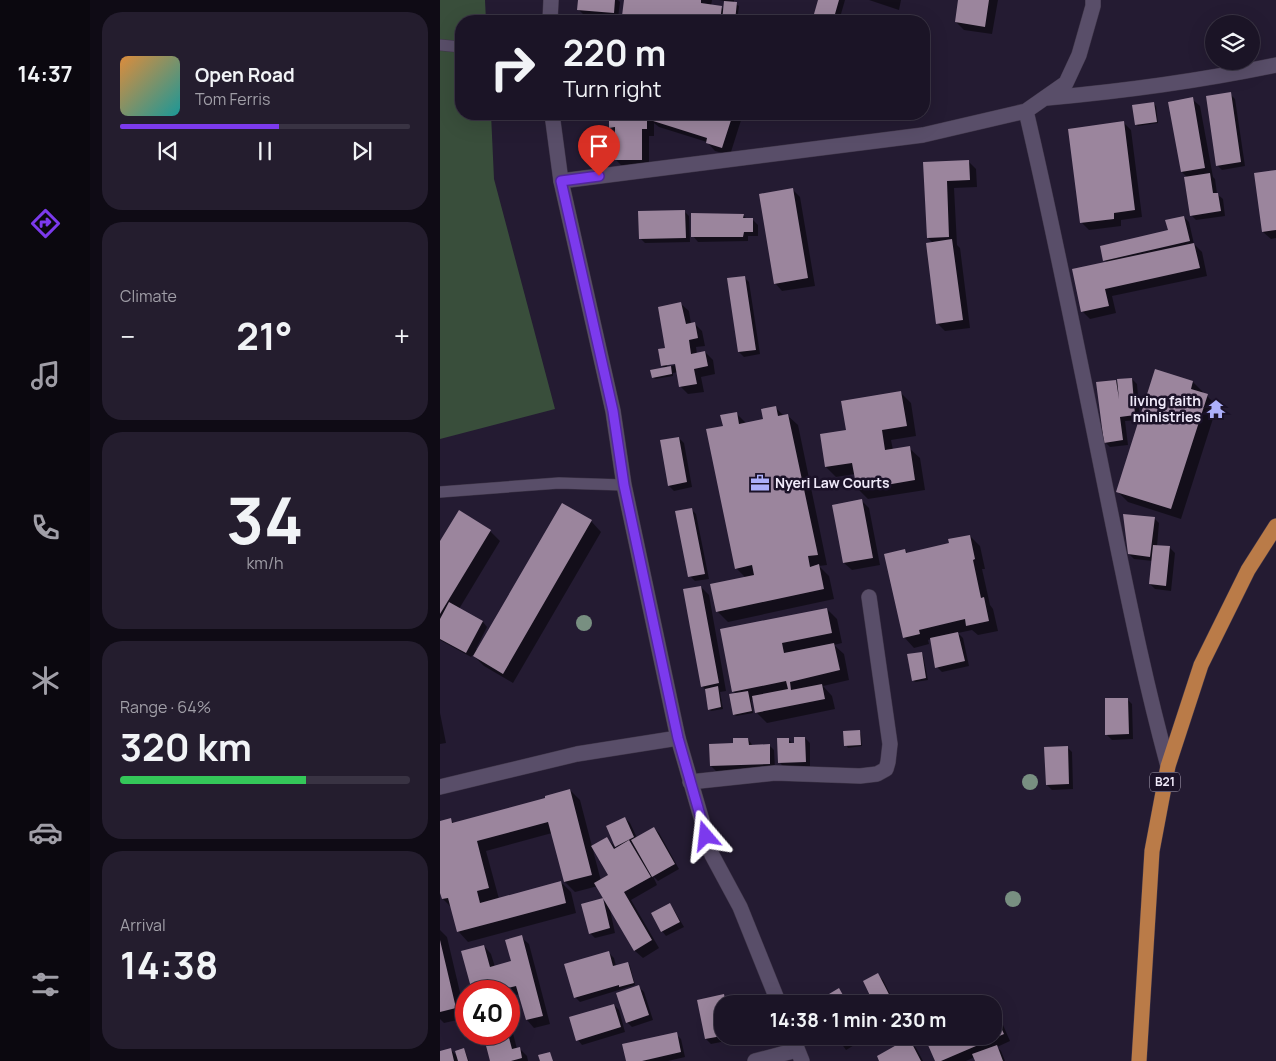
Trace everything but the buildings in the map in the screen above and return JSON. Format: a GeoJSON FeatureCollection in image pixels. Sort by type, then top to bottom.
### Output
{"type":"FeatureCollection","features":[{"type":"Feature","properties":{"kind":"highway","name":"B21"},"geometry":{"type":"LineString","coordinates":[[1139,1061],[1152,851],[1168,766],[1201,665],[1248,570],[1276,526]]}},
{"type":"Feature","properties":{"kind":"street"},"geometry":{"type":"LineString","coordinates":[[550,15],[551,0]]}},
{"type":"Feature","properties":{"kind":"street"},"geometry":{"type":"LineString","coordinates":[[561,181],[923,135],[1026,111],[1066,83],[1079,55],[1093,0]]}},
{"type":"Feature","properties":{"kind":"street"},"geometry":{"type":"LineString","coordinates":[[1046,98],[1126,91],[1213,78],[1276,65]]}},
{"type":"Feature","properties":{"kind":"street"},"geometry":{"type":"LineString","coordinates":[[1026,111],[1052,219],[1148,694],[1168,766]]}},
{"type":"Feature","properties":{"kind":"street"},"geometry":{"type":"LineString","coordinates":[[553,120],[561,181],[613,411],[624,485],[678,738],[712,854],[740,907],[775,995]]}},
{"type":"Feature","properties":{"kind":"street"},"geometry":{"type":"LineString","coordinates":[[690,782],[775,773],[860,776],[877,774],[886,769],[890,744],[869,597]]}},
{"type":"Feature","properties":{"kind":"street"},"geometry":{"type":"LineString","coordinates":[[440,787],[577,754],[678,738]]}},
{"type":"Feature","properties":{"kind":"street"},"geometry":{"type":"LineString","coordinates":[[755,1061],[797,1049]]}},
{"type":"Feature","properties":{"kind":"lane"},"geometry":{"type":"LineString","coordinates":[[440,45],[455,46]]}},
{"type":"Feature","properties":{"kind":"lane"},"geometry":{"type":"LineString","coordinates":[[440,492],[559,483],[624,485]]}},
{"type":"Feature","properties":{"kind":"green space"},"geometry":{"type":"Polygon","coordinates":[[[440,0],[485,0],[486,15],[455,15],[455,120],[491,120],[494,179],[555,409],[440,439],[440,0]]]}},
{"type":"Feature","properties":{"kind":"place","name":"living faith ministries"},"geometry":{"type":"Point","coordinates":[1216,409]}},
{"type":"Feature","properties":{"kind":"place","name":"Nyeri Law Courts"},"geometry":{"type":"Point","coordinates":[760,483]}},
{"type":"Feature","properties":{"kind":"route"},"geometry":{"type":"LineString","coordinates":[[599,176],[561,181],[613,411],[624,485],[678,738],[706,836]]}}]}
